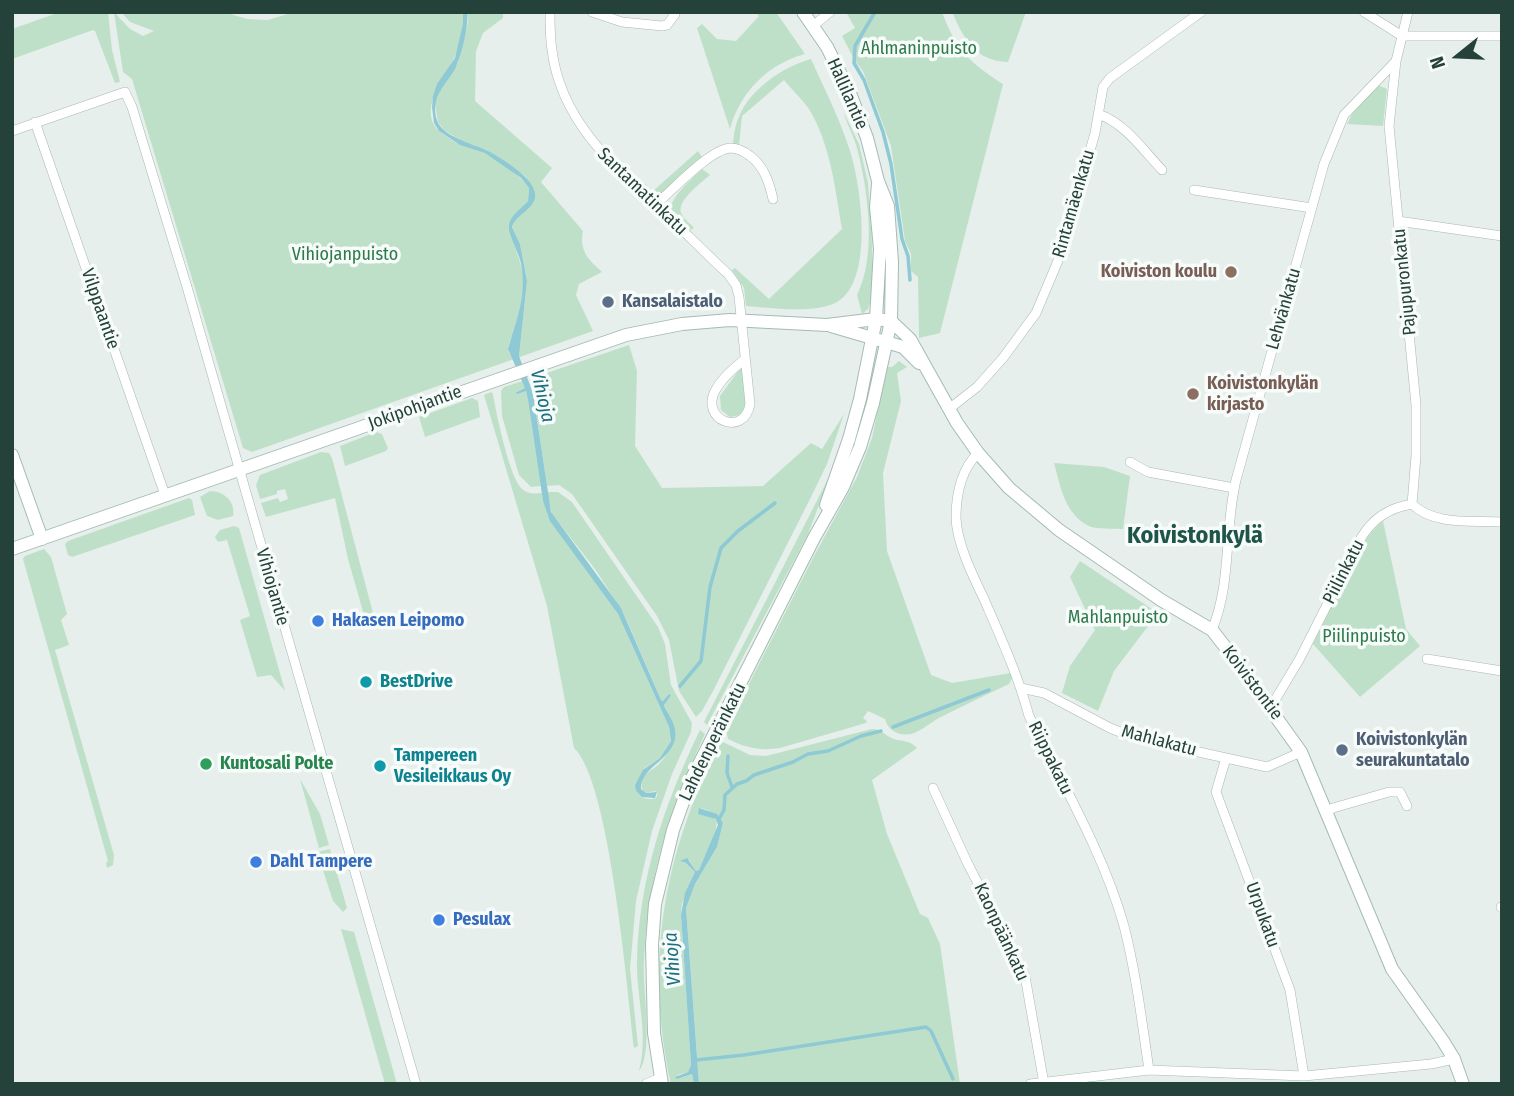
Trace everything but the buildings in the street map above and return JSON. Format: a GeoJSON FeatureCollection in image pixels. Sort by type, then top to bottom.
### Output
{"type":"FeatureCollection","features":[{"type":"Feature","properties":{"kind":"main road","name":"Hallilantie"},"geometry":{"type":"LineString","coordinates":[[803,12],[850,93],[888,206],[892,262],[891,321],[886,342]]}},
{"type":"Feature","properties":{"kind":"main road","name":"Hallilantie"},"geometry":{"type":"LineString","coordinates":[[872,338],[876,319],[880,249],[876,207],[878,181]]}},
{"type":"Feature","properties":{"kind":"main road","name":"Jokipohjantie"},"geometry":{"type":"LineString","coordinates":[[12,549],[556,357],[626,335],[694,322],[741,320],[827,325],[876,319]]}},
{"type":"Feature","properties":{"kind":"main road"},"geometry":{"type":"LineString","coordinates":[[876,319],[891,321]]}},
{"type":"Feature","properties":{"kind":"main road","name":"Koivistontie"},"geometry":{"type":"LineString","coordinates":[[891,321],[910,339],[949,409],[978,453],[1009,488],[1059,530],[1161,600],[1212,629],[1301,752],[1392,969],[1454,1059],[1463,1084]]}},
{"type":"Feature","properties":{"kind":"main road","name":"Jokipohjantie"},"geometry":{"type":"LineString","coordinates":[[827,325],[872,338]]}},
{"type":"Feature","properties":{"kind":"main road","name":"Koivistontie"},"geometry":{"type":"LineString","coordinates":[[872,338],[902,347],[930,374]]}},
{"type":"Feature","properties":{"kind":"main road","name":"Lahdenperänkatu"},"geometry":{"type":"LineString","coordinates":[[814,538],[849,439],[872,338]]}},
{"type":"Feature","properties":{"kind":"main road","name":"Lahdenperänkatu"},"geometry":{"type":"LineString","coordinates":[[661,1081],[654,1033],[652,945],[655,904],[673,831],[691,780],[814,538],[843,487],[860,447],[886,342]]}},
{"type":"Feature","properties":{"kind":"main road"},"geometry":{"type":"LineString","coordinates":[[12,455],[42,539]]}},
{"type":"Feature","properties":{"kind":"street","name":"Santamatinkatu"},"geometry":{"type":"LineString","coordinates":[[550,12],[552,51],[558,77],[569,105],[597,148],[617,171],[656,205],[733,281],[737,289],[749,388],[749,410],[746,416],[737,422],[726,422],[714,411],[714,393],[745,359]]}},
{"type":"Feature","properties":{"kind":"street"},"geometry":{"type":"LineString","coordinates":[[592,12],[622,22],[662,26],[667,25],[675,14]]}},
{"type":"Feature","properties":{"kind":"street"},"geometry":{"type":"LineString","coordinates":[[813,26],[830,12]]}},
{"type":"Feature","properties":{"kind":"street","name":"Rintamäenkatu"},"geometry":{"type":"LineString","coordinates":[[949,409],[978,387],[1036,313],[1060,256],[1103,87],[1110,78],[1201,12]]}},
{"type":"Feature","properties":{"kind":"street"},"geometry":{"type":"LineString","coordinates":[[1364,12],[1402,36],[1502,36]]}},
{"type":"Feature","properties":{"kind":"street"},"geometry":{"type":"LineString","coordinates":[[1396,61],[1408,12]]}},
{"type":"Feature","properties":{"kind":"street","name":"Lehvänkatu"},"geometry":{"type":"LineString","coordinates":[[1212,629],[1228,562],[1234,488],[1324,164],[1341,120],[1396,61]]}},
{"type":"Feature","properties":{"kind":"street","name":"Pajupuronkatu"},"geometry":{"type":"LineString","coordinates":[[1396,61],[1389,126],[1416,405],[1412,504]]}},
{"type":"Feature","properties":{"kind":"street","name":"Vihiojantie"},"geometry":{"type":"LineString","coordinates":[[35,122],[125,92],[132,107],[187,288],[416,1084]]}},
{"type":"Feature","properties":{"kind":"street"},"geometry":{"type":"LineString","coordinates":[[1098,114],[1112,119],[1123,128],[1162,170]]}},
{"type":"Feature","properties":{"kind":"street"},"geometry":{"type":"LineString","coordinates":[[12,131],[35,122]]}},
{"type":"Feature","properties":{"kind":"street","name":"Vilppaantie"},"geometry":{"type":"LineString","coordinates":[[35,122],[166,495]]}},
{"type":"Feature","properties":{"kind":"street"},"geometry":{"type":"LineString","coordinates":[[656,205],[710,157],[730,148],[743,151],[763,169],[770,183],[773,199]]}},
{"type":"Feature","properties":{"kind":"street"},"geometry":{"type":"LineString","coordinates":[[1194,190],[1312,208]]}},
{"type":"Feature","properties":{"kind":"street"},"geometry":{"type":"LineString","coordinates":[[1398,220],[1502,236]]}},
{"type":"Feature","properties":{"kind":"street","name":"Riippakatu"},"geometry":{"type":"LineString","coordinates":[[978,453],[965,468],[959,489],[956,520],[967,562],[1021,688],[1029,716],[1106,875],[1124,925],[1149,1070]]}},
{"type":"Feature","properties":{"kind":"street"},"geometry":{"type":"LineString","coordinates":[[1130,462],[1148,472],[1234,488]]}},
{"type":"Feature","properties":{"kind":"street"},"geometry":{"type":"LineString","coordinates":[[1412,504],[1419,511],[1431,516],[1502,522]]}},
{"type":"Feature","properties":{"kind":"street","name":"Piilinkatu"},"geometry":{"type":"LineString","coordinates":[[1268,705],[1275,699],[1299,660],[1367,528],[1389,510],[1412,504]]}},
{"type":"Feature","properties":{"kind":"street"},"geometry":{"type":"LineString","coordinates":[[1427,659],[1502,671]]}},
{"type":"Feature","properties":{"kind":"street","name":"Mahlakatu"},"geometry":{"type":"LineString","coordinates":[[1021,688],[1044,693],[1110,728],[1135,738],[1267,767],[1301,752]]}},
{"type":"Feature","properties":{"kind":"street","name":"Urpukatu"},"geometry":{"type":"LineString","coordinates":[[1226,758],[1216,792],[1290,990],[1304,1076]]}},
{"type":"Feature","properties":{"kind":"street","name":"Kaonpäänkatu"},"geometry":{"type":"LineString","coordinates":[[933,788],[1025,976],[1044,1083]]}},
{"type":"Feature","properties":{"kind":"street"},"geometry":{"type":"LineString","coordinates":[[1326,812],[1389,792],[1400,792],[1407,806]]}},
{"type":"Feature","properties":{"kind":"street"},"geometry":{"type":"LineString","coordinates":[[1030,1084],[1149,1070],[1304,1076],[1454,1059]]}},
{"type":"Feature","properties":{"kind":"street"},"geometry":{"type":"LineString","coordinates":[[646,1084],[661,1081]]}},
{"type":"Feature","properties":{"kind":"green space"},"geometry":{"type":"Polygon","coordinates":[[[60,12],[108,12],[112,50],[120,82],[115,83],[93,30],[12,59],[12,29],[60,12]]]}},
{"type":"Feature","properties":{"kind":"green space","name":"Vihiojanpuisto"},"geometry":{"type":"Polygon","coordinates":[[[114,12],[130,29],[143,36],[154,31],[130,22],[121,12],[227,13],[247,19],[268,20],[294,12],[463,12],[459,46],[433,97],[431,116],[440,132],[457,143],[494,158],[529,188],[528,201],[511,222],[513,240],[524,284],[508,348],[510,355],[519,355],[527,281],[520,244],[512,227],[531,204],[535,194],[525,176],[486,150],[460,140],[444,130],[438,122],[435,103],[441,88],[458,63],[468,22],[467,12],[503,12],[503,18],[483,33],[476,51],[475,101],[552,168],[541,182],[583,231],[582,244],[586,254],[602,272],[579,284],[576,295],[593,331],[252,452],[243,448],[132,79],[123,72],[114,12]]]}},
{"type":"Feature","properties":{"kind":"green space"},"geometry":{"type":"Polygon","coordinates":[[[755,12],[776,12],[805,54],[779,65],[757,81],[741,103],[730,129],[697,28],[702,24],[717,39],[736,41],[759,16],[755,12]]]}},
{"type":"Feature","properties":{"kind":"green space","name":"Ahlmaninpuisto"},"geometry":{"type":"Polygon","coordinates":[[[846,12],[942,12],[965,54],[1003,84],[940,333],[919,338],[918,277],[911,271],[911,254],[905,241],[891,146],[863,71],[842,36],[855,28],[846,12]]]}},
{"type":"Feature","properties":{"kind":"green space"},"geometry":{"type":"Polygon","coordinates":[[[952,12],[1026,12],[1008,62],[987,58],[972,47],[952,12]]]}},
{"type":"Feature","properties":{"kind":"green space"},"geometry":{"type":"Polygon","coordinates":[[[811,59],[841,125],[858,183],[862,230],[857,274],[849,291],[828,306],[793,309],[746,306],[744,288],[732,270],[735,268],[769,299],[842,229],[831,168],[822,138],[809,109],[784,80],[742,116],[739,145],[733,144],[744,107],[759,89],[779,73],[811,59]]]}},
{"type":"Feature","properties":{"kind":"green space"},"geometry":{"type":"Polygon","coordinates":[[[1378,85],[1387,89],[1383,126],[1347,124],[1352,114],[1378,85]]]}},
{"type":"Feature","properties":{"kind":"green space"},"geometry":{"type":"Polygon","coordinates":[[[844,113],[859,144],[868,183],[872,297],[868,309],[862,314],[857,295],[867,261],[869,222],[857,148],[844,113]]]}},
{"type":"Feature","properties":{"kind":"green space"},"geometry":{"type":"Polygon","coordinates":[[[698,151],[702,157],[662,193],[651,195],[631,176],[634,174],[653,191],[698,151]]]}},
{"type":"Feature","properties":{"kind":"green space"},"geometry":{"type":"Polygon","coordinates":[[[702,169],[710,175],[682,204],[683,217],[694,228],[690,230],[674,215],[671,205],[702,169]]]}},
{"type":"Feature","properties":{"kind":"green space"},"geometry":{"type":"Polygon","coordinates":[[[629,345],[637,371],[635,446],[662,488],[763,486],[811,443],[822,449],[844,414],[827,464],[808,503],[713,691],[696,717],[679,691],[669,640],[657,616],[572,494],[559,485],[547,486],[529,379],[629,345]]]}},
{"type":"Feature","properties":{"kind":"green space"},"geometry":{"type":"Polygon","coordinates":[[[899,361],[907,367],[897,373],[901,401],[883,473],[887,551],[931,675],[952,683],[1011,673],[1012,678],[1009,684],[911,734],[895,732],[885,719],[868,711],[863,718],[866,723],[780,748],[747,747],[728,739],[726,729],[857,477],[872,438],[887,367],[892,367],[899,361]]]}},
{"type":"Feature","properties":{"kind":"green space"},"geometry":{"type":"Polygon","coordinates":[[[742,369],[746,406],[740,415],[730,417],[721,410],[720,396],[742,369]]]}},
{"type":"Feature","properties":{"kind":"green space"},"geometry":{"type":"Polygon","coordinates":[[[523,381],[526,388],[515,393],[526,391],[541,486],[531,487],[519,475],[502,416],[501,391],[504,387],[523,381]]]}},
{"type":"Feature","properties":{"kind":"green space"},"geometry":{"type":"Polygon","coordinates":[[[491,392],[516,481],[526,491],[542,493],[543,501],[581,563],[618,614],[669,727],[671,741],[660,758],[645,768],[636,791],[642,797],[656,798],[658,793],[655,791],[643,791],[641,781],[660,763],[674,742],[673,727],[664,704],[669,694],[661,700],[624,614],[595,569],[552,514],[547,492],[558,492],[572,502],[658,627],[665,644],[671,685],[692,723],[691,732],[672,774],[652,831],[636,901],[630,969],[638,1046],[634,1048],[607,842],[587,768],[574,748],[547,606],[484,395],[491,392]]]}},
{"type":"Feature","properties":{"kind":"green space"},"geometry":{"type":"Polygon","coordinates":[[[472,398],[478,401],[480,417],[425,437],[419,417],[472,398]]]}},
{"type":"Feature","properties":{"kind":"green space"},"geometry":{"type":"Polygon","coordinates":[[[376,432],[382,434],[388,448],[386,451],[345,466],[340,446],[376,432]]]}},
{"type":"Feature","properties":{"kind":"green space"},"geometry":{"type":"Polygon","coordinates":[[[321,452],[329,453],[332,458],[377,628],[368,629],[348,559],[335,498],[266,517],[261,503],[278,498],[280,502],[288,499],[285,489],[260,499],[256,485],[260,475],[321,452]]]}},
{"type":"Feature","properties":{"kind":"green space"},"geometry":{"type":"Polygon","coordinates":[[[1054,463],[1104,467],[1130,476],[1123,529],[1089,526],[1074,515],[1065,499],[1054,463]]]}},
{"type":"Feature","properties":{"kind":"green space"},"geometry":{"type":"Polygon","coordinates":[[[832,471],[808,534],[707,725],[704,722],[832,471]]]}},
{"type":"Feature","properties":{"kind":"green space"},"geometry":{"type":"Polygon","coordinates":[[[210,491],[228,498],[233,506],[233,516],[218,520],[207,516],[200,497],[210,491]]]}},
{"type":"Feature","properties":{"kind":"green space"},"geometry":{"type":"Polygon","coordinates":[[[189,498],[192,500],[195,515],[72,557],[68,555],[65,544],[68,541],[189,498]]]}},
{"type":"Feature","properties":{"kind":"green space","name":"Piilinpuisto"},"geometry":{"type":"Polygon","coordinates":[[[1383,521],[1406,629],[1420,646],[1360,697],[1313,644],[1362,545],[1383,521]]]}},
{"type":"Feature","properties":{"kind":"green space"},"geometry":{"type":"Polygon","coordinates":[[[234,526],[239,528],[285,691],[271,675],[257,677],[240,620],[250,616],[227,540],[218,542],[215,537],[220,530],[234,526]]]}},
{"type":"Feature","properties":{"kind":"green space"},"geometry":{"type":"Polygon","coordinates":[[[44,549],[51,557],[67,614],[61,620],[69,645],[55,650],[114,855],[113,865],[107,868],[108,861],[23,559],[44,549]]]}},
{"type":"Feature","properties":{"kind":"green space","name":"Mahlanpuisto"},"geometry":{"type":"Polygon","coordinates":[[[1080,561],[1158,613],[1114,671],[1098,711],[1062,693],[1070,666],[1095,630],[1070,577],[1080,561]]]}},
{"type":"Feature","properties":{"kind":"green space"},"geometry":{"type":"Polygon","coordinates":[[[872,729],[894,739],[909,742],[917,748],[872,780],[887,834],[920,914],[928,918],[940,944],[960,1084],[699,1084],[686,908],[695,884],[717,847],[723,823],[709,811],[699,808],[717,820],[715,836],[699,870],[696,871],[689,860],[682,863],[686,863],[695,872],[682,904],[681,915],[691,1065],[688,1072],[677,1075],[680,1078],[692,1074],[694,1084],[671,1084],[659,994],[664,909],[685,825],[720,743],[750,755],[766,756],[872,729]]]}},
{"type":"Feature","properties":{"kind":"green space"},"geometry":{"type":"Polygon","coordinates":[[[700,730],[705,734],[662,844],[650,900],[644,960],[647,1035],[646,1050],[639,1071],[643,1043],[637,960],[643,900],[665,813],[700,730]]]}},
{"type":"Feature","properties":{"kind":"green space"},"geometry":{"type":"Polygon","coordinates":[[[300,779],[320,814],[329,845],[319,848],[300,779]]]}},
{"type":"Feature","properties":{"kind":"green space"},"geometry":{"type":"Polygon","coordinates":[[[330,849],[347,908],[343,912],[333,901],[317,852],[330,849]]]}},
{"type":"Feature","properties":{"kind":"green space"},"geometry":{"type":"Polygon","coordinates":[[[341,929],[354,932],[397,1084],[385,1084],[341,929]]]}},
{"type":"Feature","properties":{"kind":"water"},"geometry":{"type":"Polygon","coordinates":[[[463,12],[467,12],[467,18],[462,49],[455,69],[438,97],[436,117],[444,130],[457,139],[488,151],[518,170],[535,191],[533,202],[512,227],[520,244],[527,281],[519,356],[533,393],[551,512],[621,608],[661,700],[671,695],[664,705],[674,727],[675,740],[672,748],[642,781],[641,789],[646,793],[657,792],[655,798],[642,797],[636,791],[635,785],[643,770],[660,758],[671,741],[669,727],[618,614],[550,521],[543,501],[526,391],[515,393],[525,388],[508,349],[520,307],[523,275],[509,227],[513,216],[528,201],[529,188],[521,178],[485,153],[460,145],[439,131],[434,123],[433,96],[437,84],[455,58],[463,12]]]}},
{"type":"Feature","properties":{"kind":"water"},"geometry":{"type":"Polygon","coordinates":[[[699,808],[717,814],[723,823],[717,847],[695,884],[686,908],[699,1084],[694,1084],[692,1074],[677,1079],[675,1077],[688,1072],[691,1065],[681,915],[685,893],[695,872],[680,861],[687,858],[696,871],[699,870],[718,825],[716,819],[698,814],[699,808]]]}},
{"type":"Feature","properties":{"kind":"waterway"},"geometry":{"type":"LineString","coordinates":[[875,12],[855,46],[854,63],[864,80],[883,132],[891,164],[902,239],[908,256],[910,280]]}},
{"type":"Feature","properties":{"kind":"waterway"},"geometry":{"type":"LineString","coordinates":[[680,686],[701,661],[710,587],[721,548],[738,531],[775,503]]}},
{"type":"Feature","properties":{"kind":"waterway"},"geometry":{"type":"LineString","coordinates":[[893,727],[989,690]]}},
{"type":"Feature","properties":{"kind":"waterway"},"geometry":{"type":"LineString","coordinates":[[719,819],[724,810],[725,795],[737,784],[808,754],[828,751],[861,736],[881,731]]}},
{"type":"Feature","properties":{"kind":"waterway"},"geometry":{"type":"LineString","coordinates":[[728,756],[727,773],[732,787]]}},
{"type":"Feature","properties":{"kind":"waterway"},"geometry":{"type":"LineString","coordinates":[[696,1060],[926,1027],[931,1031],[953,1079]]}},
{"type":"Feature","properties":{"kind":"place","name":"Koiviston koulu"},"geometry":{"type":"Point","coordinates":[1231,272]}},
{"type":"Feature","properties":{"kind":"place","name":"Kansalaistalo"},"geometry":{"type":"Point","coordinates":[608,302]}},
{"type":"Feature","properties":{"kind":"place","name":"Koivistonkylän kirjasto"},"geometry":{"type":"Point","coordinates":[1193,394]}},
{"type":"Feature","properties":{"kind":"place","name":"Hakasen Leipomo"},"geometry":{"type":"Point","coordinates":[318,621]}},
{"type":"Feature","properties":{"kind":"place","name":"BestDrive"},"geometry":{"type":"Point","coordinates":[366,682]}},
{"type":"Feature","properties":{"kind":"place","name":"Koivistonkylän seurakuntatalo"},"geometry":{"type":"Point","coordinates":[1342,750]}},
{"type":"Feature","properties":{"kind":"place","name":"Kuntosali Polte"},"geometry":{"type":"Point","coordinates":[206,764]}},
{"type":"Feature","properties":{"kind":"place","name":"Tampereen Vesileikkaus Oy"},"geometry":{"type":"Point","coordinates":[380,766]}},
{"type":"Feature","properties":{"kind":"place","name":"Dahl Tampere"},"geometry":{"type":"Point","coordinates":[256,862]}},
{"type":"Feature","properties":{"kind":"place","name":"Pesulax"},"geometry":{"type":"Point","coordinates":[439,920]}},
{"type":"Feature","properties":{"kind":"district","name":"Koivistonkylä"},"geometry":{"type":"Point","coordinates":[1195,536]}},
{"type":"Feature","properties":{"kind":"water label","name":"Vihioja"},"geometry":{"type":"Point","coordinates":[542,396]}},
{"type":"Feature","properties":{"kind":"water label","name":"Vihioja"},"geometry":{"type":"Point","coordinates":[673,959]}}]}
